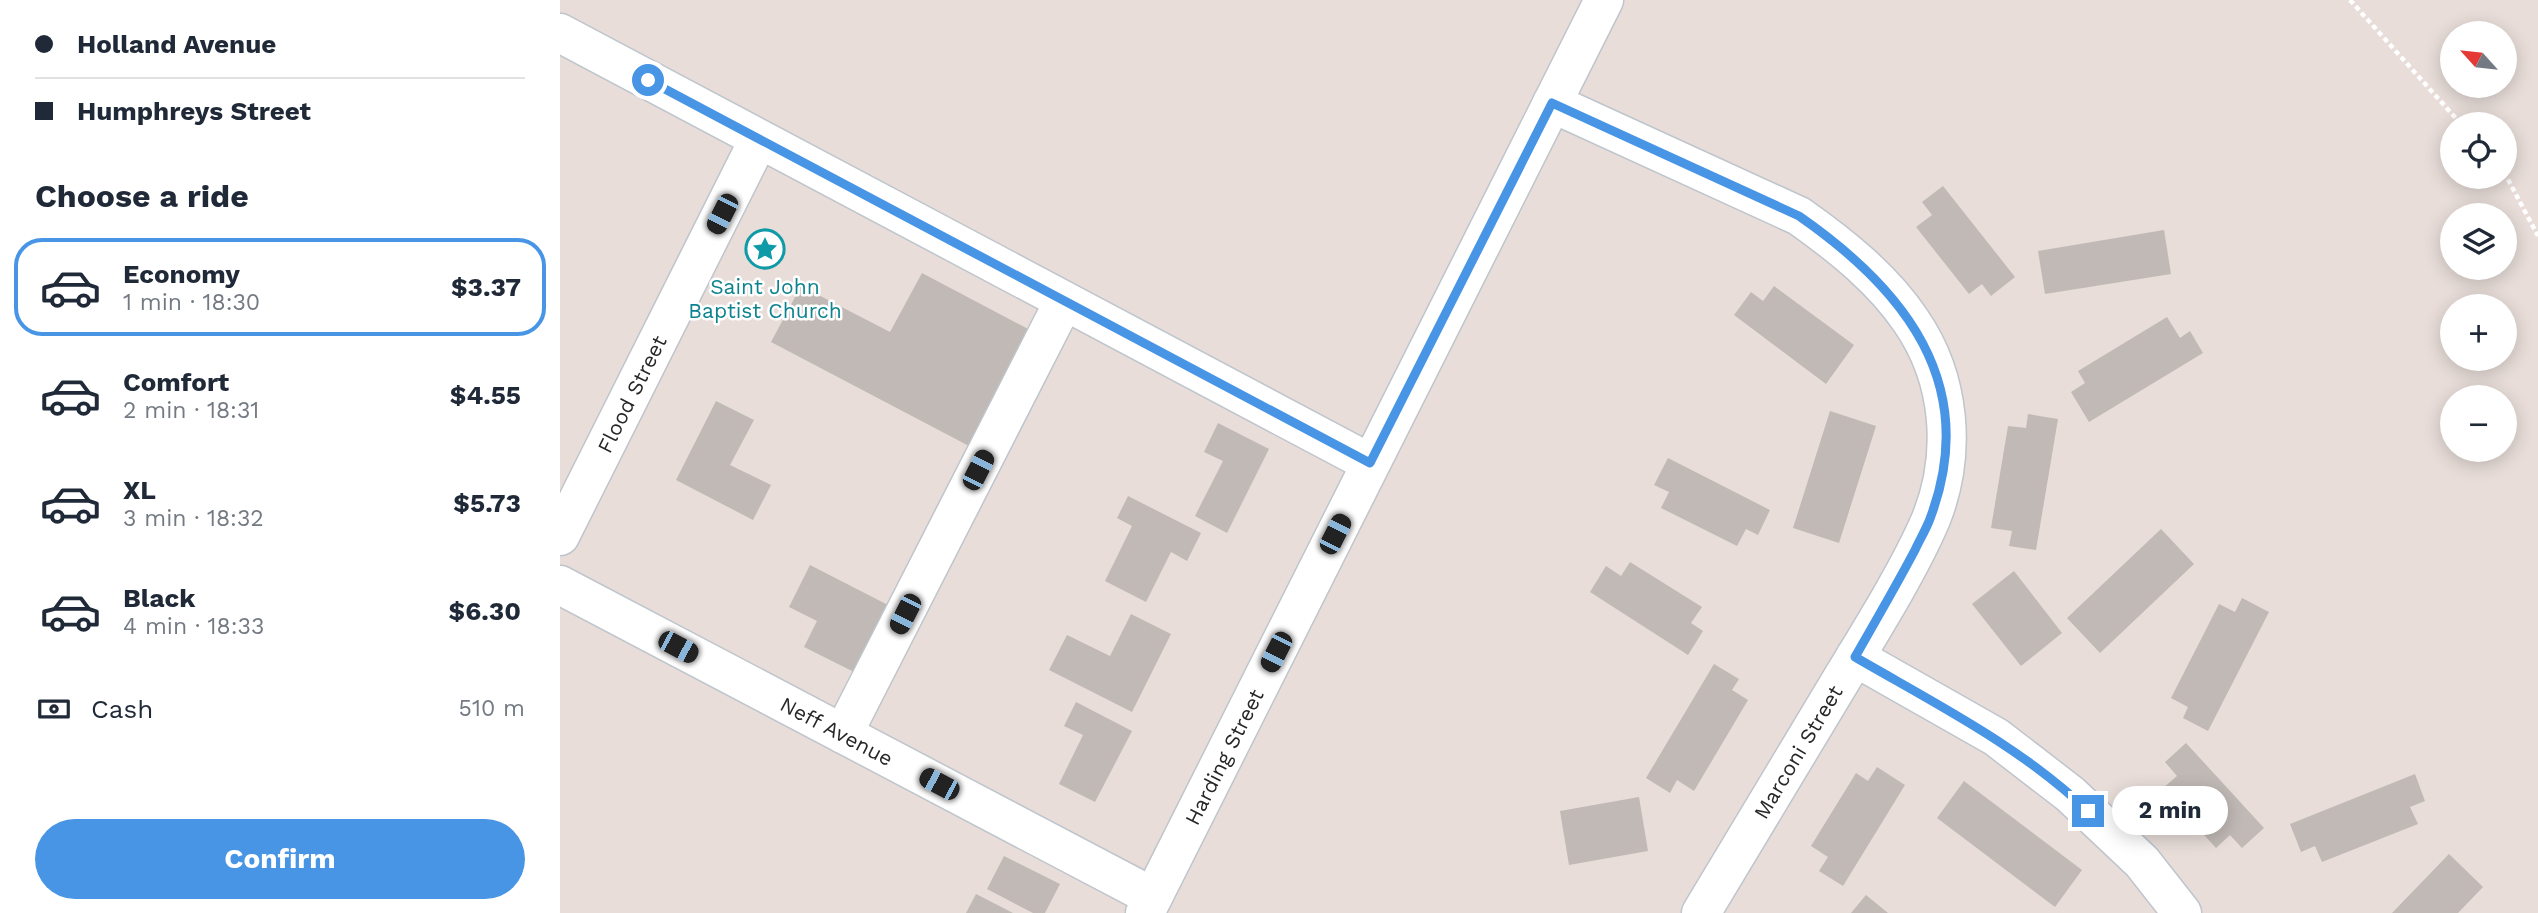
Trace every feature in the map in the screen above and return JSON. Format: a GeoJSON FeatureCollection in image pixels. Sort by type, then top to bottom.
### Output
{"type":"FeatureCollection","features":[{"type":"Feature","properties":{"kind":"street","name":"Harding Street"},"geometry":{"type":"LineString","coordinates":[[1149,905],[1604,0]]}},
{"type":"Feature","properties":{"kind":"street"},"geometry":{"type":"LineString","coordinates":[[560,33],[1370,463]]}},
{"type":"Feature","properties":{"kind":"street","name":"Marconi Street"},"geometry":{"type":"LineString","coordinates":[[1552,103],[1799,216],[1833,242],[1872,276],[1910,319],[1935,368],[1946,415],[1946,465],[1931,518],[1855,657],[1701,913]]}},
{"type":"Feature","properties":{"kind":"street","name":"Flood Street"},"geometry":{"type":"LineString","coordinates":[[560,536],[759,139]]}},
{"type":"Feature","properties":{"kind":"street"},"geometry":{"type":"LineString","coordinates":[[843,734],[1064,301]]}},
{"type":"Feature","properties":{"kind":"street","name":"Neff Avenue"},"geometry":{"type":"LineString","coordinates":[[560,584],[843,734],[1149,905]]}},
{"type":"Feature","properties":{"kind":"street"},"geometry":{"type":"LineString","coordinates":[[1855,657],[1996,737],[2070,794],[2142,862],[2182,913]]}},
{"type":"Feature","properties":{"kind":"path"},"geometry":{"type":"LineString","coordinates":[[2350,0],[2450,112]]}},
{"type":"Feature","properties":{"kind":"path"},"geometry":{"type":"LineString","coordinates":[[2513,189],[2538,236]]}},
{"type":"Feature","properties":{"kind":"building"},"geometry":{"type":"Polygon","coordinates":[[[1943,186],[2015,277],[1991,296],[1982,284],[1969,294],[1916,227],[1932,215],[1922,202],[1943,186]]]}},
{"type":"Feature","properties":{"kind":"building"},"geometry":{"type":"Polygon","coordinates":[[[2164,230],[2171,274],[2045,294],[2038,251],[2164,230]]]}},
{"type":"Feature","properties":{"kind":"building"},"geometry":{"type":"Polygon","coordinates":[[[922,273],[1030,330],[969,446],[771,342],[801,286],[890,332],[922,273]]]}},
{"type":"Feature","properties":{"kind":"building"},"geometry":{"type":"Polygon","coordinates":[[[1774,286],[1854,345],[1826,384],[1734,315],[1751,292],[1763,301],[1774,286]]]}},
{"type":"Feature","properties":{"kind":"building"},"geometry":{"type":"Polygon","coordinates":[[[2167,317],[2180,338],[2190,331],[2203,353],[2089,422],[2071,392],[2085,383],[2078,371],[2167,317]]]}},
{"type":"Feature","properties":{"kind":"building"},"geometry":{"type":"Polygon","coordinates":[[[716,401],[754,420],[730,465],[771,485],[753,520],[676,480],[716,401]]]}},
{"type":"Feature","properties":{"kind":"building"},"geometry":{"type":"Polygon","coordinates":[[[1830,411],[1876,426],[1839,543],[1793,528],[1830,411]]]}},
{"type":"Feature","properties":{"kind":"building"},"geometry":{"type":"Polygon","coordinates":[[[2028,414],[2058,419],[2036,550],[2009,546],[2012,531],[1991,528],[2008,426],[2026,428],[2028,414]]]}},
{"type":"Feature","properties":{"kind":"building"},"geometry":{"type":"Polygon","coordinates":[[[1218,423],[1269,449],[1227,533],[1195,516],[1223,461],[1204,452],[1218,423]]]}},
{"type":"Feature","properties":{"kind":"building"},"geometry":{"type":"Polygon","coordinates":[[[1668,458],[1770,510],[1758,535],[1746,529],[1737,546],[1661,508],[1669,492],[1654,485],[1668,458]]]}},
{"type":"Feature","properties":{"kind":"building"},"geometry":{"type":"Polygon","coordinates":[[[1128,496],[1201,533],[1187,561],[1171,552],[1146,602],[1105,581],[1132,526],[1117,518],[1128,496]]]}},
{"type":"Feature","properties":{"kind":"building"},"geometry":{"type":"Polygon","coordinates":[[[2161,529],[2194,564],[2100,653],[2067,618],[2161,529]]]}},
{"type":"Feature","properties":{"kind":"building"},"geometry":{"type":"Polygon","coordinates":[[[1630,562],[1702,607],[1691,623],[1703,631],[1688,655],[1590,592],[1606,566],[1621,576],[1630,562]]]}},
{"type":"Feature","properties":{"kind":"building"},"geometry":{"type":"Polygon","coordinates":[[[810,565],[888,605],[854,672],[804,647],[817,621],[789,607],[810,565]]]}},
{"type":"Feature","properties":{"kind":"building"},"geometry":{"type":"Polygon","coordinates":[[[2014,571],[2062,633],[2021,666],[1972,604],[2014,571]]]}},
{"type":"Feature","properties":{"kind":"building"},"geometry":{"type":"Polygon","coordinates":[[[2242,598],[2269,612],[2208,731],[2183,718],[2188,707],[2171,698],[2219,604],[2235,612],[2242,598]]]}},
{"type":"Feature","properties":{"kind":"building"},"geometry":{"type":"Polygon","coordinates":[[[1131,614],[1171,634],[1132,712],[1049,670],[1067,635],[1110,656],[1131,614]]]}},
{"type":"Feature","properties":{"kind":"building"},"geometry":{"type":"Polygon","coordinates":[[[1714,664],[1739,679],[1732,690],[1748,700],[1694,791],[1677,780],[1670,793],[1646,778],[1714,664]]]}},
{"type":"Feature","properties":{"kind":"building"},"geometry":{"type":"Polygon","coordinates":[[[1076,702],[1132,731],[1095,802],[1059,784],[1083,735],[1064,726],[1076,702]]]}},
{"type":"Feature","properties":{"kind":"building"},"geometry":{"type":"Polygon","coordinates":[[[2186,743],[2264,828],[2242,848],[2230,835],[2216,848],[2162,789],[2177,776],[2165,762],[2186,743]]]}},
{"type":"Feature","properties":{"kind":"building"},"geometry":{"type":"Polygon","coordinates":[[[1877,767],[1905,785],[1843,886],[1819,871],[1828,857],[1811,846],[1856,773],[1868,781],[1877,767]]]}},
{"type":"Feature","properties":{"kind":"building"},"geometry":{"type":"Polygon","coordinates":[[[2415,774],[2425,801],[2410,807],[2418,824],[2322,862],[2315,846],[2301,852],[2290,824],[2415,774]]]}},
{"type":"Feature","properties":{"kind":"building"},"geometry":{"type":"Polygon","coordinates":[[[1964,781],[2082,870],[2055,907],[1937,818],[1964,781]]]}},
{"type":"Feature","properties":{"kind":"building"},"geometry":{"type":"Polygon","coordinates":[[[1639,797],[1648,851],[1569,865],[1560,811],[1639,797]]]}},
{"type":"Feature","properties":{"kind":"building"},"geometry":{"type":"Polygon","coordinates":[[[2449,854],[2483,887],[2458,913],[2392,913],[2449,854]]]}},
{"type":"Feature","properties":{"kind":"building"},"geometry":{"type":"Polygon","coordinates":[[[1004,856],[1060,884],[1045,913],[1033,913],[987,889],[1004,856]]]}},
{"type":"Feature","properties":{"kind":"building"},"geometry":{"type":"Polygon","coordinates":[[[976,894],[1013,913],[966,913],[976,894]]]}},
{"type":"Feature","properties":{"kind":"building"},"geometry":{"type":"Polygon","coordinates":[[[1866,895],[1888,913],[1851,913],[1866,895]]]}},
{"type":"Feature","properties":{"kind":"place","name":"Saint John Baptist Church"},"geometry":{"type":"Point","coordinates":[765,249]}},
{"type":"Feature","properties":{"kind":"route"},"geometry":{"type":"LineString","coordinates":[[648,80],[1370,463],[1552,103],[1799,216],[1872,276],[1910,319],[1935,368],[1946,415],[1946,465],[1931,518],[1855,657],[1996,737],[2088,811]]}}]}
